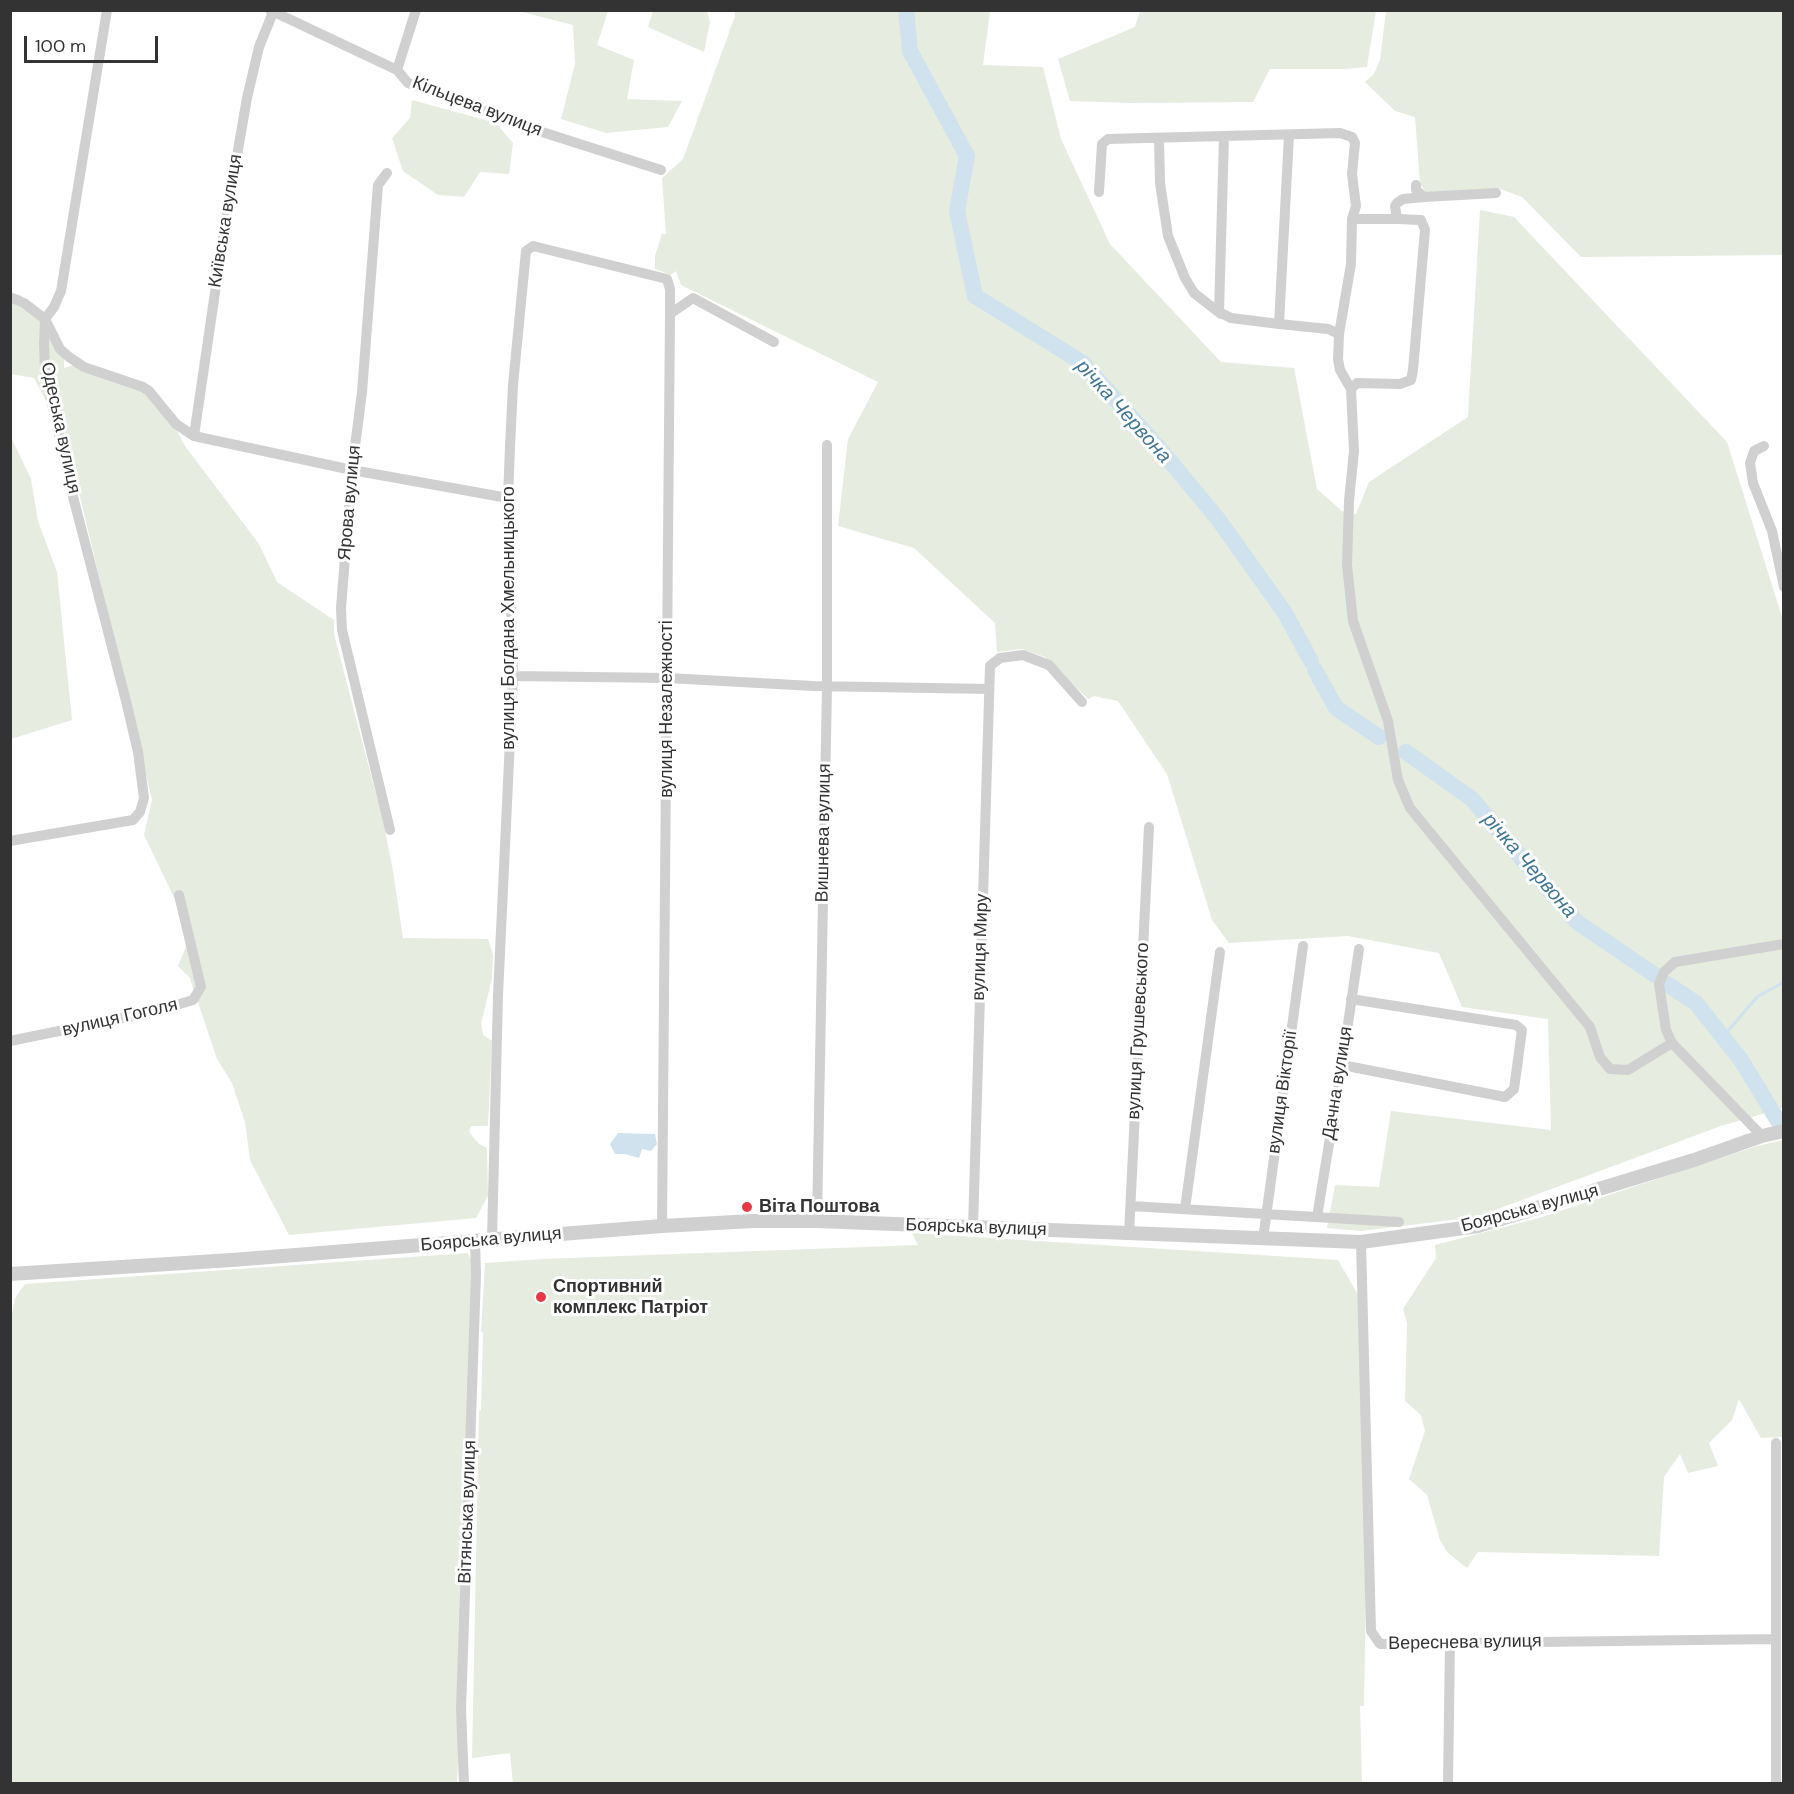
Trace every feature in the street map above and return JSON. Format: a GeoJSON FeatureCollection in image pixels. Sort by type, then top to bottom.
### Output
{"type":"FeatureCollection","features":[{"type":"Feature","properties":{"kind":"street"},"geometry":{"type":"LineString","coordinates":[[45,319],[54,307],[61,291],[107,10]]}},
{"type":"Feature","properties":{"kind":"street"},"geometry":{"type":"LineString","coordinates":[[397,70],[416,10]]}},
{"type":"Feature","properties":{"kind":"street","name":"Кільцева вулиця"},"geometry":{"type":"LineString","coordinates":[[272,11],[397,70],[408,83],[539,131],[661,170]]}},
{"type":"Feature","properties":{"kind":"street","name":"Київська вулиця"},"geometry":{"type":"LineString","coordinates":[[194,436],[243,121],[260,47],[272,11]]}},
{"type":"Feature","properties":{"kind":"street"},"geometry":{"type":"LineString","coordinates":[[1099,192],[1102,144],[1105,140],[1340,133],[1352,138],[1355,143],[1352,174],[1356,206],[1353,219],[1351,264],[1339,334],[1340,370],[1351,389],[1354,451],[1349,501],[1347,565],[1353,621],[1388,721],[1398,780],[1410,808],[1590,1027],[1600,1057],[1610,1070],[1628,1070],[1672,1043]]}},
{"type":"Feature","properties":{"kind":"street"},"geometry":{"type":"LineString","coordinates":[[1279,324],[1286,226],[1289,135]]}},
{"type":"Feature","properties":{"kind":"street"},"geometry":{"type":"LineString","coordinates":[[1224,136],[1218,305],[1219,312],[1224,316]]}},
{"type":"Feature","properties":{"kind":"street"},"geometry":{"type":"LineString","coordinates":[[1159,138],[1160,183],[1168,236],[1185,278],[1194,293],[1224,316],[1328,329],[1339,334]]}},
{"type":"Feature","properties":{"kind":"street","name":"Ярова вулиця"},"geometry":{"type":"LineString","coordinates":[[387,173],[378,185],[362,392],[352,470],[341,609],[342,630],[390,830]]}},
{"type":"Feature","properties":{"kind":"street"},"geometry":{"type":"LineString","coordinates":[[1416,186],[1416,190],[1424,197]]}},
{"type":"Feature","properties":{"kind":"street"},"geometry":{"type":"LineString","coordinates":[[1397,219],[1395,207],[1403,199],[1496,193]]}},
{"type":"Feature","properties":{"kind":"street"},"geometry":{"type":"LineString","coordinates":[[1351,389],[1357,383],[1400,384],[1410,380],[1413,370],[1425,230],[1421,220],[1353,219]]}},
{"type":"Feature","properties":{"kind":"street","name":"вулиця Богдана Хмельницького"},"geometry":{"type":"LineString","coordinates":[[492,1239],[498,995],[513,676],[508,498],[513,385],[526,251],[533,246],[667,279],[670,289],[670,314]]}},
{"type":"Feature","properties":{"kind":"street"},"geometry":{"type":"LineString","coordinates":[[10,297],[24,303],[45,319],[60,349],[69,357],[84,367],[143,387],[149,391],[176,424],[194,436],[352,470],[508,498]]}},
{"type":"Feature","properties":{"kind":"street"},"geometry":{"type":"LineString","coordinates":[[670,314],[693,298],[774,342]]}},
{"type":"Feature","properties":{"kind":"street","name":"вулиця Незалежності"},"geometry":{"type":"LineString","coordinates":[[662,1226],[670,314]]}},
{"type":"Feature","properties":{"kind":"street","name":"Одеська вулиця"},"geometry":{"type":"LineString","coordinates":[[10,841],[133,820],[140,812],[144,798],[138,752],[129,711],[71,489],[45,372],[45,319]]}},
{"type":"Feature","properties":{"kind":"street","name":"Вишнева вулиця"},"geometry":{"type":"LineString","coordinates":[[817,1221],[827,686],[827,445]]}},
{"type":"Feature","properties":{"kind":"street"},"geometry":{"type":"LineString","coordinates":[[1764,446],[1754,451],[1750,463],[1753,483],[1772,531],[1784,587]]}},
{"type":"Feature","properties":{"kind":"street","name":"вулиця Миру"},"geometry":{"type":"LineString","coordinates":[[973,1227],[990,666],[1000,658],[1023,655],[1049,666],[1082,702]]}},
{"type":"Feature","properties":{"kind":"street"},"geometry":{"type":"LineString","coordinates":[[513,676],[668,678],[827,686],[989,689]]}},
{"type":"Feature","properties":{"kind":"street","name":"вулиця Грушевського"},"geometry":{"type":"LineString","coordinates":[[1129,1234],[1149,827]]}},
{"type":"Feature","properties":{"kind":"street","name":"вулиця Гоголя"},"geometry":{"type":"LineString","coordinates":[[10,1041],[157,1011],[193,1000],[201,987],[179,895]]}},
{"type":"Feature","properties":{"kind":"street"},"geometry":{"type":"LineString","coordinates":[[1762,1136],[1672,1043],[1666,1030],[1659,984],[1664,972],[1676,962],[1784,944]]}},
{"type":"Feature","properties":{"kind":"street","name":"вулиця Вікторії"},"geometry":{"type":"LineString","coordinates":[[1263,1239],[1303,946]]}},
{"type":"Feature","properties":{"kind":"street","name":"Дачна вулиця"},"geometry":{"type":"LineString","coordinates":[[1317,1217],[1359,949]]}},
{"type":"Feature","properties":{"kind":"street"},"geometry":{"type":"LineString","coordinates":[[1185,1209],[1220,952]]}},
{"type":"Feature","properties":{"kind":"street"},"geometry":{"type":"LineString","coordinates":[[1342,1065],[1505,1097],[1514,1089],[1522,1030],[1516,1024],[1350,999]]}},
{"type":"Feature","properties":{"kind":"street","name":"Боярська вулиця"},"geometry":{"type":"LineString","coordinates":[[10,1274],[232,1260],[662,1226],[753,1221],[817,1221],[1361,1242],[1478,1226],[1784,1131]]}},
{"type":"Feature","properties":{"kind":"street"},"geometry":{"type":"LineString","coordinates":[[1131,1206],[1399,1222]]}},
{"type":"Feature","properties":{"kind":"street","name":"Вітянська вулиця"},"geometry":{"type":"LineString","coordinates":[[464,1784],[461,1709],[476,1274],[475,1241]]}},
{"type":"Feature","properties":{"kind":"street","name":"Вереснева вулиця"},"geometry":{"type":"LineString","coordinates":[[1361,1242],[1371,1631],[1380,1644],[1775,1639]]}},
{"type":"Feature","properties":{"kind":"street"},"geometry":{"type":"LineString","coordinates":[[1776,1443],[1776,1784]]}},
{"type":"Feature","properties":{"kind":"street"},"geometry":{"type":"LineString","coordinates":[[1449,1784],[1450,1644]]}},
{"type":"Feature","properties":{"kind":"shaded area"},"geometry":{"type":"Polygon","coordinates":[[[1140,10],[1376,11],[1367,67],[1270,69],[1253,102],[1070,101],[1058,59],[1135,27],[1140,10]]]}},
{"type":"Feature","properties":{"kind":"shaded area"},"geometry":{"type":"Polygon","coordinates":[[[518,11],[608,11],[597,45],[634,60],[627,99],[682,101],[668,127],[606,133],[561,119],[575,64],[573,25],[518,11]]]}},
{"type":"Feature","properties":{"kind":"shaded area"},"geometry":{"type":"Polygon","coordinates":[[[653,11],[707,11],[710,22],[704,52],[648,27],[653,11]]]}},
{"type":"Feature","properties":{"kind":"shaded area"},"geometry":{"type":"Polygon","coordinates":[[[735,11],[990,11],[983,65],[1043,67],[1061,139],[1110,244],[1221,362],[1294,368],[1317,489],[1342,511],[1356,514],[1369,482],[1468,417],[1480,210],[1514,217],[1727,442],[1783,620],[1783,1108],[1721,1126],[1476,1217],[1361,1231],[1327,1228],[1335,1185],[1379,1187],[1391,1111],[1551,1130],[1548,1019],[1462,1007],[1439,953],[1348,936],[1229,943],[1212,920],[1167,774],[1118,701],[1094,696],[1088,699],[1045,657],[1022,649],[997,652],[995,623],[914,548],[838,526],[848,439],[878,382],[681,285],[676,271],[671,275],[655,269],[655,256],[662,234],[666,234],[662,178],[683,159],[735,11]]]}},
{"type":"Feature","properties":{"kind":"shaded area"},"geometry":{"type":"Polygon","coordinates":[[[1386,11],[1783,11],[1783,255],[1581,257],[1522,197],[1500,189],[1426,193],[1420,183],[1415,117],[1395,111],[1365,82],[1374,74],[1380,60],[1386,11]]]}},
{"type":"Feature","properties":{"kind":"shaded area"},"geometry":{"type":"Polygon","coordinates":[[[412,100],[496,123],[513,143],[509,174],[480,172],[464,197],[438,195],[403,171],[392,138],[410,118],[412,100]]]}},
{"type":"Feature","properties":{"kind":"shaded area"},"geometry":{"type":"Polygon","coordinates":[[[10,293],[20,295],[39,315],[64,356],[64,368],[80,363],[132,381],[143,381],[161,400],[185,446],[259,544],[277,582],[334,620],[334,634],[383,821],[403,938],[488,939],[493,955],[492,979],[481,1023],[483,1035],[492,1041],[488,1126],[471,1126],[469,1132],[479,1144],[487,1148],[488,1196],[476,1218],[289,1235],[250,1160],[245,1122],[232,1083],[217,1059],[190,978],[178,966],[186,947],[183,916],[144,835],[152,800],[67,442],[34,378],[11,374],[10,293]]]}},
{"type":"Feature","properties":{"kind":"shaded area"},"geometry":{"type":"Polygon","coordinates":[[[11,437],[31,479],[38,521],[57,572],[72,720],[11,739],[11,437]]]}},
{"type":"Feature","properties":{"kind":"shaded area"},"geometry":{"type":"Polygon","coordinates":[[[1783,1140],[1783,1437],[1761,1438],[1739,1399],[1732,1420],[1709,1443],[1718,1466],[1688,1473],[1680,1454],[1664,1477],[1659,1556],[1478,1552],[1467,1568],[1448,1553],[1440,1540],[1427,1495],[1409,1479],[1425,1431],[1421,1415],[1405,1401],[1407,1323],[1403,1309],[1436,1258],[1435,1245],[1539,1218],[1757,1146],[1783,1140]]]}},
{"type":"Feature","properties":{"kind":"shaded area"},"geometry":{"type":"Polygon","coordinates":[[[912,1233],[1338,1260],[1361,1300],[1369,1400],[1364,1706],[1360,1706],[1362,1783],[513,1784],[510,1753],[472,1758],[479,1411],[481,1410],[483,1332],[481,1332],[485,1263],[918,1245],[912,1233]]]}},
{"type":"Feature","properties":{"kind":"shaded area"},"geometry":{"type":"Polygon","coordinates":[[[467,1253],[479,1271],[470,1527],[457,1783],[11,1784],[10,1324],[15,1298],[25,1284],[467,1253]]]}},
{"type":"Feature","properties":{"kind":"water"},"geometry":{"type":"Polygon","coordinates":[[[618,1133],[655,1134],[657,1144],[651,1151],[642,1149],[639,1158],[615,1154],[610,1144],[618,1133]]]}},
{"type":"Feature","properties":{"kind":"waterway","name":"річка Червона"},"geometry":{"type":"LineString","coordinates":[[906,10],[910,51],[967,156],[957,211],[975,296],[1083,363],[1160,449],[1218,519],[1285,613],[1311,661]]}},
{"type":"Feature","properties":{"kind":"waterway"},"geometry":{"type":"LineString","coordinates":[[1315,670],[1336,708],[1379,737]]}},
{"type":"Feature","properties":{"kind":"waterway","name":"річка Червона"},"geometry":{"type":"LineString","coordinates":[[1406,752],[1472,799],[1577,922],[1655,975]]}},
{"type":"Feature","properties":{"kind":"waterway"},"geometry":{"type":"LineString","coordinates":[[1723,1037],[1757,997],[1784,982]]}},
{"type":"Feature","properties":{"kind":"waterway"},"geometry":{"type":"LineString","coordinates":[[1667,984],[1696,1003],[1741,1060],[1783,1129]]}},
{"type":"Feature","properties":{"kind":"place","name":"Віта Поштова"},"geometry":{"type":"Point","coordinates":[747,1207]}},
{"type":"Feature","properties":{"kind":"place","name":"Спортивний комплекс Патріот"},"geometry":{"type":"Point","coordinates":[541,1297]}}]}
